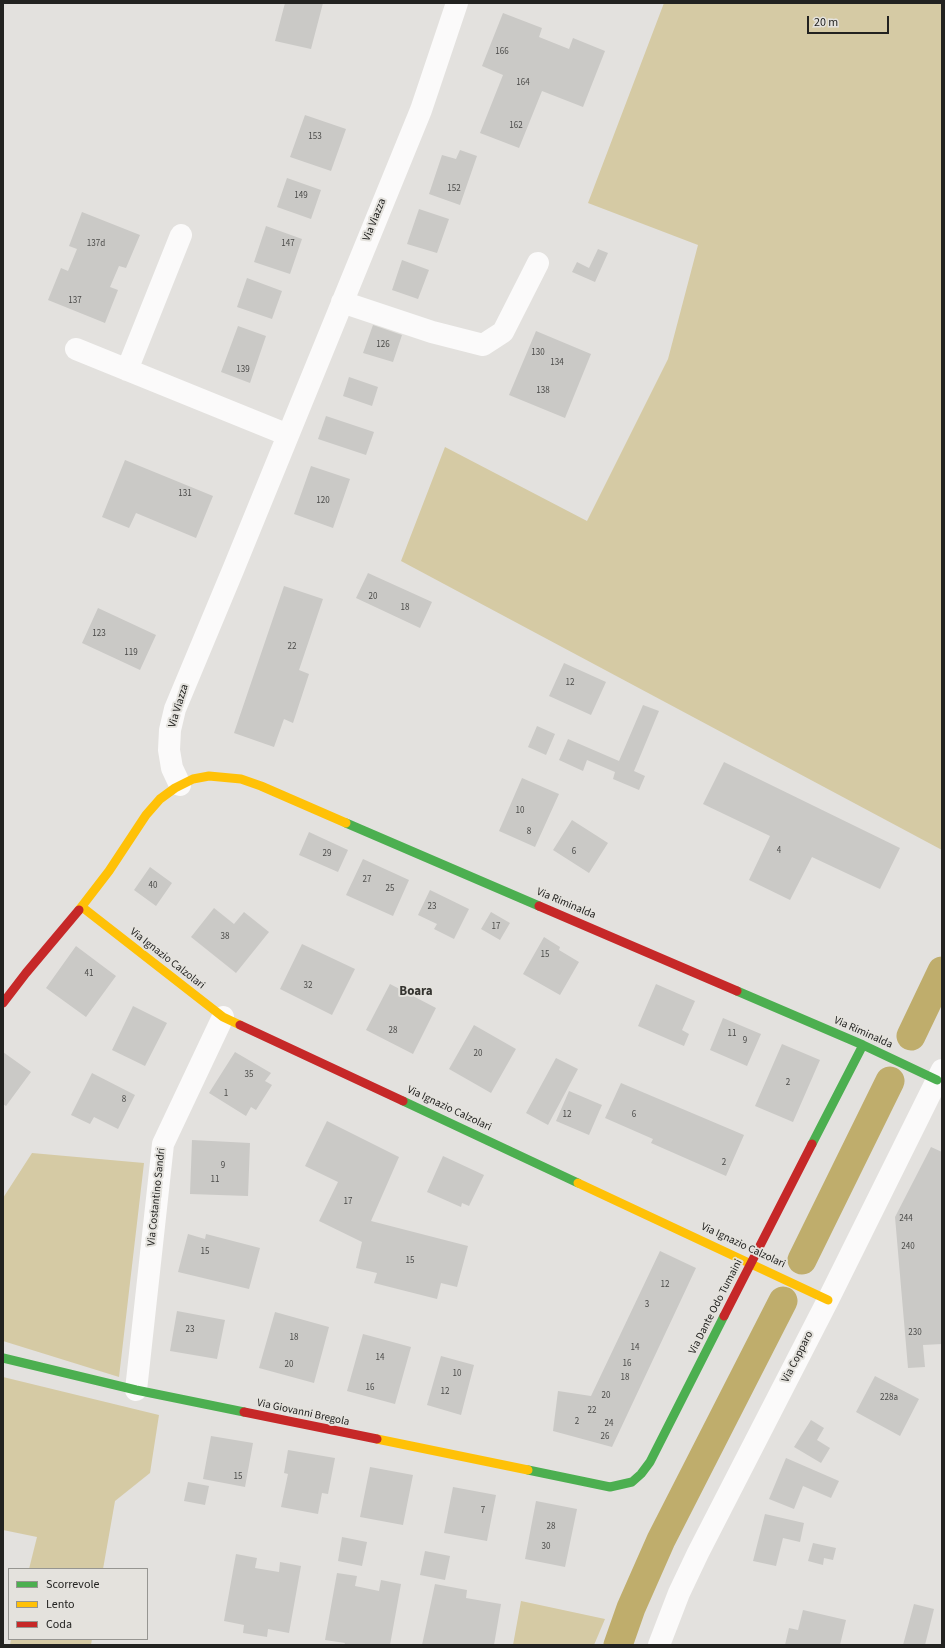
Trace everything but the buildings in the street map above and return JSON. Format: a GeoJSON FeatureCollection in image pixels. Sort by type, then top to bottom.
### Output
{"type":"FeatureCollection","features":[{"type":"Feature","properties":{"kind":"street","name":"Via Viazza"},"geometry":{"type":"LineString","coordinates":[[180,786],[172,768],[169,750],[170,730],[175,709],[420,110],[457,3]]}},
{"type":"Feature","properties":{"kind":"street"},"geometry":{"type":"LineString","coordinates":[[127,370],[181,234]]}},
{"type":"Feature","properties":{"kind":"street"},"geometry":{"type":"LineString","coordinates":[[342,302],[432,332],[483,346],[503,332],[538,263]]}},
{"type":"Feature","properties":{"kind":"street"},"geometry":{"type":"LineString","coordinates":[[76,349],[288,435]]}},
{"type":"Feature","properties":{"kind":"street","name":"Via Riminalda"},"geometry":{"type":"LineString","coordinates":[[180,786],[193,779],[208,776],[241,779],[261,786],[863,1045],[940,1075]]}},
{"type":"Feature","properties":{"kind":"street"},"geometry":{"type":"LineString","coordinates":[[3,1003],[110,871],[146,815],[160,799],[180,786]]}},
{"type":"Feature","properties":{"kind":"street","name":"Via Ignazio Calzolari"},"geometry":{"type":"LineString","coordinates":[[82,907],[223,1017],[752,1263],[828,1300]]}},
{"type":"Feature","properties":{"kind":"street","name":"Via Costantino Sandri"},"geometry":{"type":"LineString","coordinates":[[136,1390],[162,1144],[223,1017]]}},
{"type":"Feature","properties":{"kind":"street","name":"Via Dante Odo Tumaini"},"geometry":{"type":"LineString","coordinates":[[600,1485],[610,1487],[632,1482],[641,1474],[650,1462],[863,1045]]}},
{"type":"Feature","properties":{"kind":"street","name":"Via Copparo"},"geometry":{"type":"LineString","coordinates":[[659,1645],[679,1593],[698,1553],[828,1300],[940,1075]]}},
{"type":"Feature","properties":{"kind":"street","name":"Via Giovanni Bregola"},"geometry":{"type":"LineString","coordinates":[[3,1358],[136,1390],[600,1485]]}},
{"type":"Feature","properties":{"kind":"shaded area"},"geometry":{"type":"Polygon","coordinates":[[[664,3],[942,3],[942,850],[401,561],[445,447],[587,521],[668,359],[698,245],[588,203],[664,3]]]}},
{"type":"Feature","properties":{"kind":"shaded area"},"geometry":{"type":"Polygon","coordinates":[[[32,1153],[144,1163],[119,1377],[3,1341],[3,1198],[32,1153]]]}},
{"type":"Feature","properties":{"kind":"shaded area"},"geometry":{"type":"Polygon","coordinates":[[[3,1377],[159,1415],[150,1473],[115,1501],[103,1568],[29,1568],[37,1537],[3,1530],[3,1377]]]}},
{"type":"Feature","properties":{"kind":"shaded area"},"geometry":{"type":"Polygon","coordinates":[[[521,1601],[605,1619],[594,1645],[513,1645],[521,1601]]]}},
{"type":"Feature","properties":{"kind":"shaded area"},"geometry":{"type":"Polygon","coordinates":[[[11,1640],[92,1640],[91,1645],[10,1645],[11,1640]]]}},
{"type":"Feature","properties":{"kind":"waterway"},"geometry":{"type":"LineString","coordinates":[[911,1036],[942,971]]}},
{"type":"Feature","properties":{"kind":"waterway"},"geometry":{"type":"LineString","coordinates":[[802,1260],[890,1081]]}},
{"type":"Feature","properties":{"kind":"waterway"},"geometry":{"type":"LineString","coordinates":[[618,1645],[631,1608],[661,1540],[783,1301]]}},
{"type":"Feature","properties":{"kind":"traffic: fast"},"geometry":{"type":"LineString","coordinates":[[346,823],[539,906]]}},
{"type":"Feature","properties":{"kind":"traffic: fast"},"geometry":{"type":"LineString","coordinates":[[737,991],[863,1045],[937,1080]]}},
{"type":"Feature","properties":{"kind":"traffic: fast"},"geometry":{"type":"LineString","coordinates":[[812,1144],[863,1045]]}},
{"type":"Feature","properties":{"kind":"traffic: fast"},"geometry":{"type":"LineString","coordinates":[[403,1101],[578,1183]]}},
{"type":"Feature","properties":{"kind":"traffic: fast"},"geometry":{"type":"LineString","coordinates":[[528,1470],[610,1487],[632,1482],[641,1474],[650,1462],[724,1316]]}},
{"type":"Feature","properties":{"kind":"traffic: fast"},"geometry":{"type":"LineString","coordinates":[[3,1358],[136,1390],[244,1412]]}},
{"type":"Feature","properties":{"kind":"traffic: slow"},"geometry":{"type":"LineString","coordinates":[[79,910],[109,871],[146,815],[160,799],[175,788],[193,779],[209,776],[241,779],[261,786],[346,823]]}},
{"type":"Feature","properties":{"kind":"traffic: slow"},"geometry":{"type":"LineString","coordinates":[[82,907],[223,1017],[240,1025]]}},
{"type":"Feature","properties":{"kind":"traffic: slow"},"geometry":{"type":"LineString","coordinates":[[578,1183],[828,1300]]}},
{"type":"Feature","properties":{"kind":"traffic: slow"},"geometry":{"type":"LineString","coordinates":[[377,1439],[528,1470]]}},
{"type":"Feature","properties":{"kind":"traffic: jam"},"geometry":{"type":"LineString","coordinates":[[539,906],[737,991]]}},
{"type":"Feature","properties":{"kind":"traffic: jam"},"geometry":{"type":"LineString","coordinates":[[3,1003],[79,910]]}},
{"type":"Feature","properties":{"kind":"traffic: jam"},"geometry":{"type":"LineString","coordinates":[[240,1025],[403,1101]]}},
{"type":"Feature","properties":{"kind":"traffic: jam"},"geometry":{"type":"LineString","coordinates":[[724,1316],[812,1144]]}},
{"type":"Feature","properties":{"kind":"traffic: jam"},"geometry":{"type":"LineString","coordinates":[[244,1412],[377,1439]]}},
{"type":"Feature","properties":{"kind":"district","name":"Boara"},"geometry":{"type":"Point","coordinates":[416,992]}}]}
